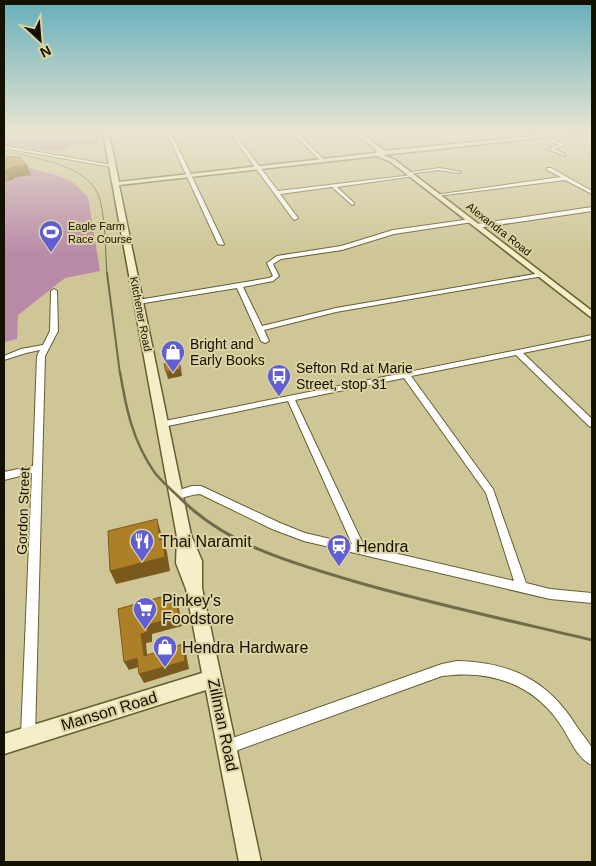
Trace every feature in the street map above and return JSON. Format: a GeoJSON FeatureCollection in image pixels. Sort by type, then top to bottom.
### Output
{"type":"FeatureCollection","features":[{"type":"Feature","properties":{"kind":"street","name":"Kitchener Road"},"geometry":{"type":"LineString","coordinates":[[113,173],[176,495]]}},
{"type":"Feature","properties":{"kind":"street"},"geometry":{"type":"LineString","coordinates":[[115,181],[134,182],[214,173]]}},
{"type":"Feature","properties":{"kind":"street"},"geometry":{"type":"LineString","coordinates":[[261,173],[295,218]]}},
{"type":"Feature","properties":{"kind":"street"},"geometry":{"type":"LineString","coordinates":[[276,193],[418,173]]}},
{"type":"Feature","properties":{"kind":"street"},"geometry":{"type":"LineString","coordinates":[[557,173],[592,193]]}},
{"type":"Feature","properties":{"kind":"street","name":"Alexandra Road"},"geometry":{"type":"LineString","coordinates":[[410,175],[592,315]]}},
{"type":"Feature","properties":{"kind":"street"},"geometry":{"type":"LineString","coordinates":[[189,176],[221,244]]}},
{"type":"Feature","properties":{"kind":"street"},"geometry":{"type":"LineString","coordinates":[[437,195],[566,178]]}},
{"type":"Feature","properties":{"kind":"street"},"geometry":{"type":"LineString","coordinates":[[333,186],[352,204]]}},
{"type":"Feature","properties":{"kind":"street"},"geometry":{"type":"LineString","coordinates":[[138,302],[274,279],[276,276],[270,263],[278,258],[342,248],[393,232],[592,209]]}},
{"type":"Feature","properties":{"kind":"street"},"geometry":{"type":"LineString","coordinates":[[260,329],[336,310],[541,275]]}},
{"type":"Feature","properties":{"kind":"street"},"geometry":{"type":"LineString","coordinates":[[239,286],[265,341]]}},
{"type":"Feature","properties":{"kind":"street","name":"Gordon Street"},"geometry":{"type":"LineString","coordinates":[[28,736],[41,356],[54,331],[54,291]]}},
{"type":"Feature","properties":{"kind":"street"},"geometry":{"type":"LineString","coordinates":[[163,424],[592,337]]}},
{"type":"Feature","properties":{"kind":"street"},"geometry":{"type":"LineString","coordinates":[[4,358],[24,350],[44,347]]}},
{"type":"Feature","properties":{"kind":"street"},"geometry":{"type":"LineString","coordinates":[[518,352],[592,424]]}},
{"type":"Feature","properties":{"kind":"street"},"geometry":{"type":"LineString","coordinates":[[406,375],[490,492],[522,588]]}},
{"type":"Feature","properties":{"kind":"street"},"geometry":{"type":"LineString","coordinates":[[291,399],[360,549]]}},
{"type":"Feature","properties":{"kind":"street"},"geometry":{"type":"LineString","coordinates":[[4,476],[38,468]]}},
{"type":"Feature","properties":{"kind":"street"},"geometry":{"type":"LineString","coordinates":[[176,495],[192,490],[201,490],[290,532],[522,588],[550,594],[592,598]]}},
{"type":"Feature","properties":{"kind":"street","name":"Zillman Road"},"geometry":{"type":"LineString","coordinates":[[176,495],[184,537],[182,547],[184,563],[187,577],[194,588],[250,862]]}},
{"type":"Feature","properties":{"kind":"street"},"geometry":{"type":"LineString","coordinates":[[227,747],[442,670],[466,667],[506,676],[539,690],[560,711],[592,758]]}},
{"type":"Feature","properties":{"kind":"street","name":"Manson Road"},"geometry":{"type":"LineString","coordinates":[[4,744],[213,679]]}},
{"type":"Feature","properties":{"kind":"shaded area","name":"Eagle Farm Race Course"},"geometry":{"type":"Polygon","coordinates":[[[4,173],[50,173],[62,177],[74,183],[88,197],[100,271],[65,278],[18,315],[17,339],[4,342],[4,173]]]}},
{"type":"Feature","properties":{"kind":"building"},"geometry":{"type":"Polygon","coordinates":[[[179,362],[181,369],[166,372],[164,364],[179,362]]]}},
{"type":"Feature","properties":{"kind":"building"},"geometry":{"type":"Polygon","coordinates":[[[157,519],[160,540],[163,539],[165,557],[110,571],[108,531],[157,519]]]}},
{"type":"Feature","properties":{"kind":"building"},"geometry":{"type":"Polygon","coordinates":[[[175,593],[179,617],[147,625],[148,632],[141,634],[144,656],[183,644],[185,661],[139,674],[137,658],[124,662],[118,609],[175,593]]]}},
{"type":"Feature","properties":{"kind":"railway"},"geometry":{"type":"LineString","coordinates":[[77,173],[85,178],[94,188],[100,200],[107,274]]}},
{"type":"Feature","properties":{"kind":"railway"},"geometry":{"type":"LineString","coordinates":[[107,273],[120,374]]}},
{"type":"Feature","properties":{"kind":"railway"},"geometry":{"type":"LineString","coordinates":[[120,372],[128,412],[141,449],[155,473],[182,500]]}},
{"type":"Feature","properties":{"kind":"railway"},"geometry":{"type":"LineString","coordinates":[[181,499],[219,529],[261,550],[307,567],[412,597],[592,640]]}},
{"type":"Feature","properties":{"kind":"place","name":"Eagle Farm Race Course"},"geometry":{"type":"Point","coordinates":[51,253]}},
{"type":"Feature","properties":{"kind":"place","name":"Bright and Early Books"},"geometry":{"type":"Point","coordinates":[173,373]}},
{"type":"Feature","properties":{"kind":"place","name":"Sefton Rd at Marie Street, stop 31"},"geometry":{"type":"Point","coordinates":[279,397]}},
{"type":"Feature","properties":{"kind":"place","name":"Thai Naramit"},"geometry":{"type":"Point","coordinates":[142,562]}},
{"type":"Feature","properties":{"kind":"place","name":"Hendra"},"geometry":{"type":"Point","coordinates":[339,567]}},
{"type":"Feature","properties":{"kind":"place","name":"Pinkey's Foodstore"},"geometry":{"type":"Point","coordinates":[145,630]}},
{"type":"Feature","properties":{"kind":"place","name":"Hendra Hardware"},"geometry":{"type":"Point","coordinates":[165,668]}}]}
